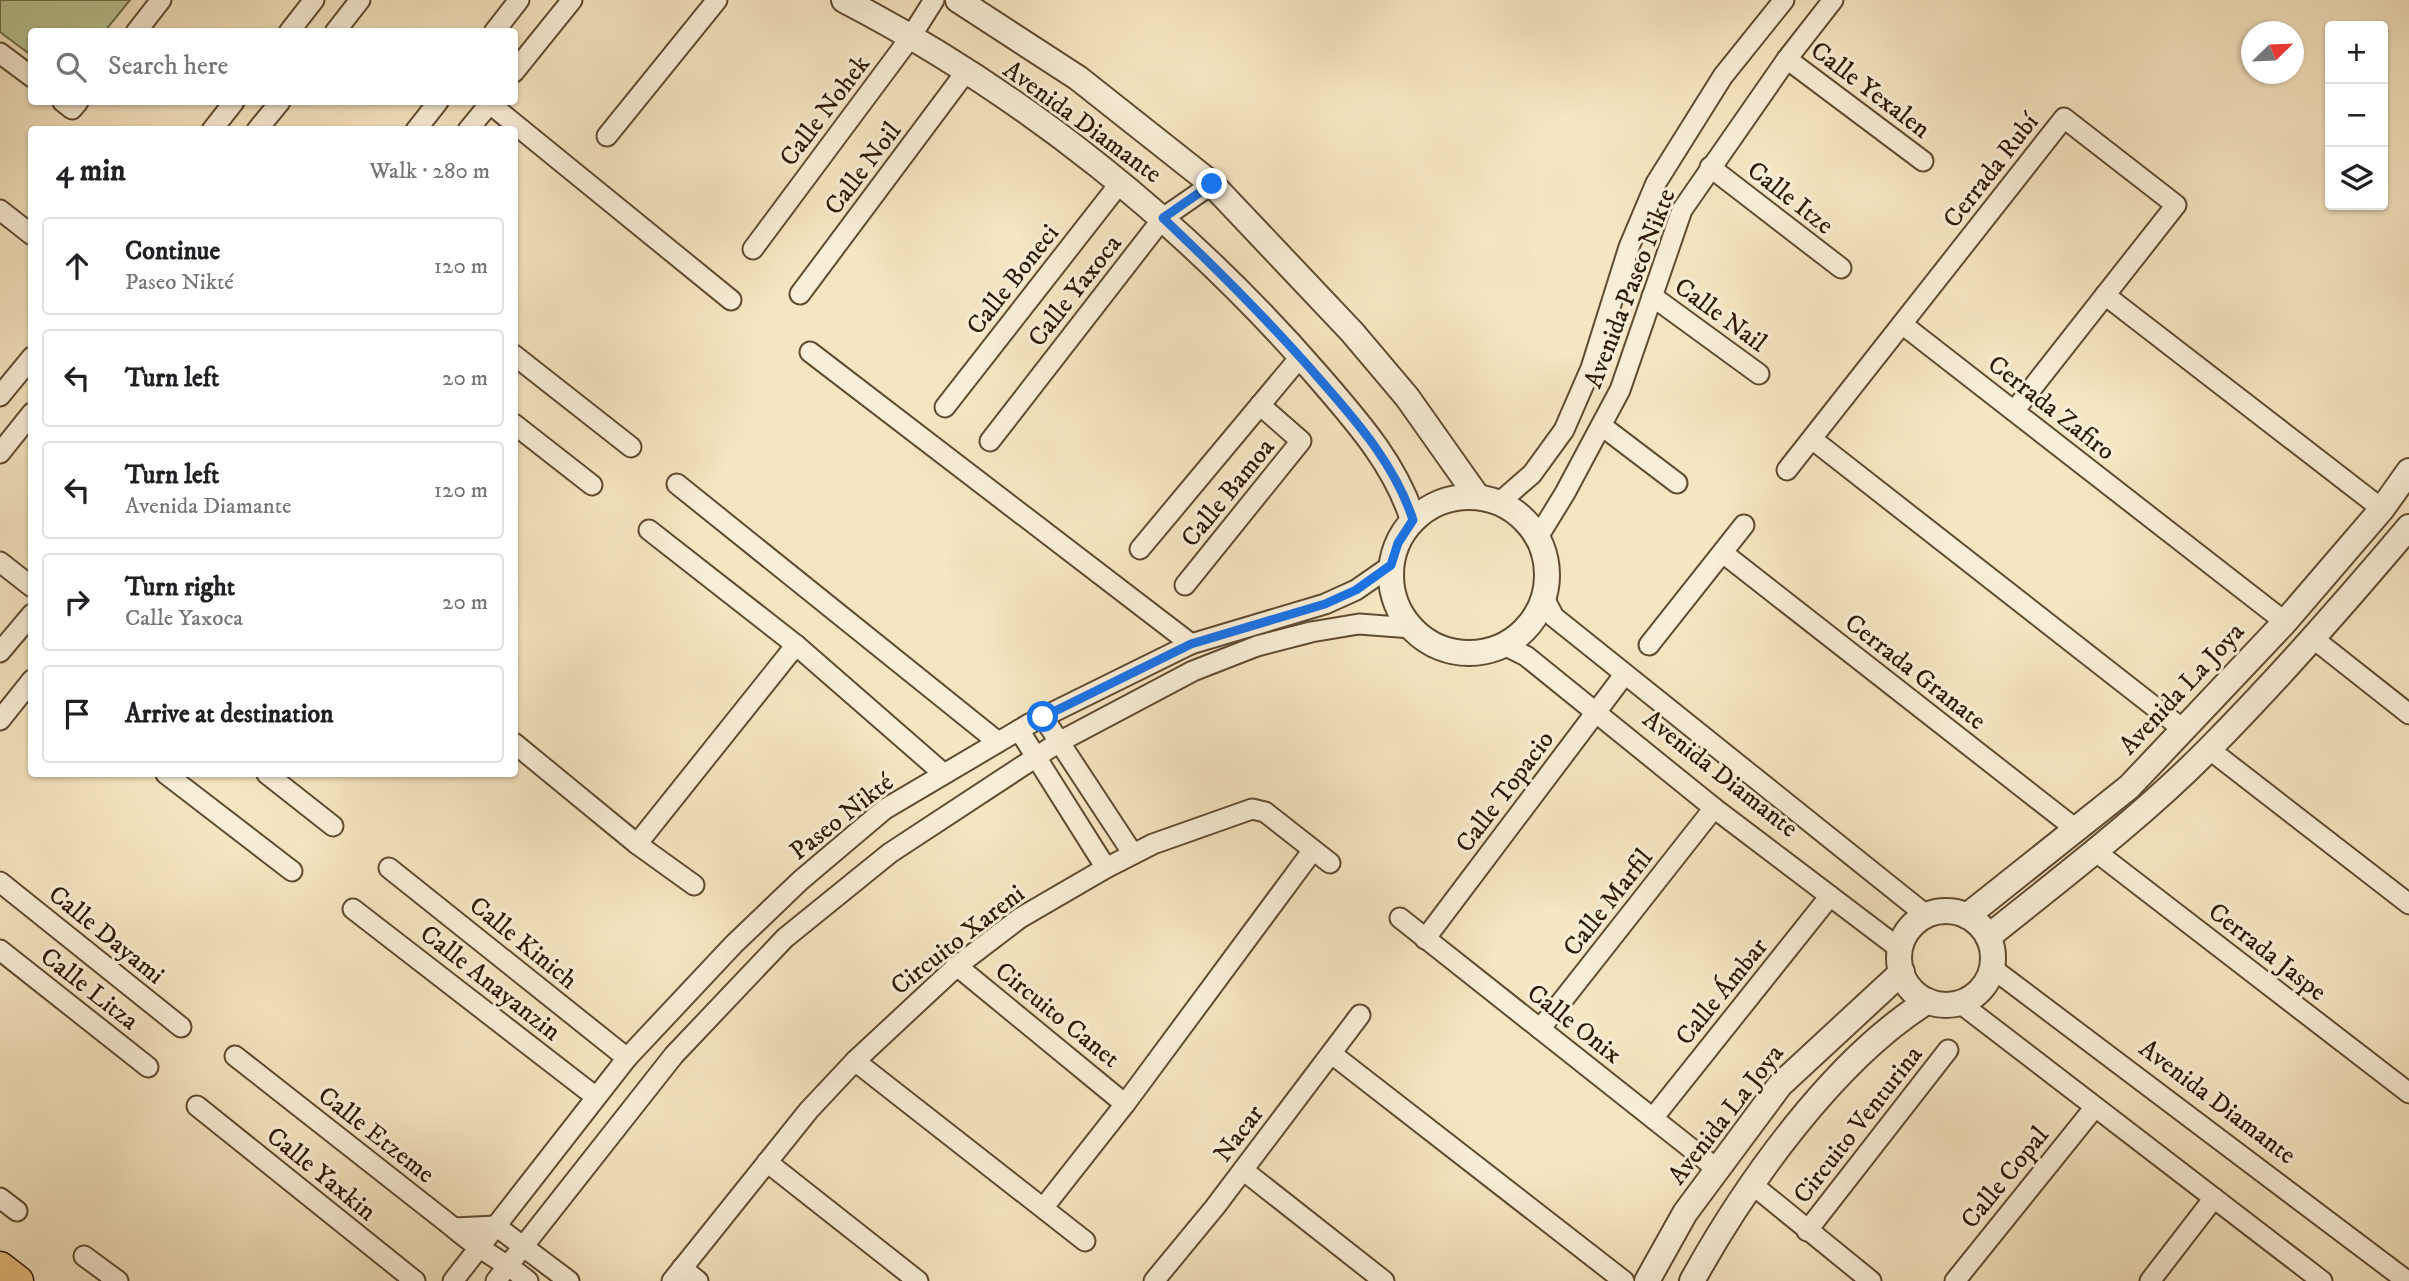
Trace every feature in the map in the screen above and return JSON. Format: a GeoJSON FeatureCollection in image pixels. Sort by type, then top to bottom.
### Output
{"type":"FeatureCollection","features":[{"type":"Feature","properties":{"kind":"main road"},"geometry":{"type":"LineString","coordinates":[[0,1268],[18,1281]]}},
{"type":"Feature","properties":{"kind":"street"},"geometry":{"type":"LineString","coordinates":[[139,28],[161,0]]}},
{"type":"Feature","properties":{"kind":"street"},"geometry":{"type":"LineString","coordinates":[[292,28],[314,0]]}},
{"type":"Feature","properties":{"kind":"street"},"geometry":{"type":"LineString","coordinates":[[338,28],[360,0]]}},
{"type":"Feature","properties":{"kind":"street"},"geometry":{"type":"LineString","coordinates":[[497,28],[519,0]]}},
{"type":"Feature","properties":{"kind":"street"},"geometry":{"type":"LineString","coordinates":[[518,67],[572,0]]}},
{"type":"Feature","properties":{"kind":"street"},"geometry":{"type":"LineString","coordinates":[[607,136],[717,0]]}},
{"type":"Feature","properties":{"kind":"street","name":"Avenida Diamante"},"geometry":{"type":"LineString","coordinates":[[844,0],[965,73],[1090,158],[1163,218],[1231,281],[1301,356],[1382,456],[1405,494],[1413,520]]}},
{"type":"Feature","properties":{"kind":"street","name":"Calle Nohek"},"geometry":{"type":"LineString","coordinates":[[753,249],[910,38],[934,0]]}},
{"type":"Feature","properties":{"kind":"street","name":"Avenida Diamante"},"geometry":{"type":"LineString","coordinates":[[958,0],[1077,78],[1212,184],[1352,332],[1488,499]]}},
{"type":"Feature","properties":{"kind":"street","name":"Avenida Paseo Nikte"},"geometry":{"type":"LineString","coordinates":[[1488,499],[1532,474],[1564,430],[1591,368],[1629,247],[1656,183],[1723,76],[1784,0]]}},
{"type":"Feature","properties":{"kind":"street","name":"Avenida Paseo Nikte"},"geometry":{"type":"LineString","coordinates":[[1538,537],[1620,390],[1682,210],[1787,59],[1833,0]]}},
{"type":"Feature","properties":{"kind":"street"},"geometry":{"type":"LineString","coordinates":[[0,53],[28,74]]}},
{"type":"Feature","properties":{"kind":"street","name":"Calle Yexalen"},"geometry":{"type":"LineString","coordinates":[[1787,59],[1923,162]]}},
{"type":"Feature","properties":{"kind":"street","name":"Calle Noil"},"geometry":{"type":"LineString","coordinates":[[800,294],[965,73]]}},
{"type":"Feature","properties":{"kind":"street"},"geometry":{"type":"LineString","coordinates":[[215,126],[232,105]]}},
{"type":"Feature","properties":{"kind":"street"},"geometry":{"type":"LineString","coordinates":[[260,126],[278,105]]}},
{"type":"Feature","properties":{"kind":"street"},"geometry":{"type":"LineString","coordinates":[[419,126],[436,105]]}},
{"type":"Feature","properties":{"kind":"street"},"geometry":{"type":"LineString","coordinates":[[471,126],[488,105]]}},
{"type":"Feature","properties":{"kind":"street"},"geometry":{"type":"LineString","coordinates":[[494,105],[731,300]]}},
{"type":"Feature","properties":{"kind":"street","name":"Cerrada Rubí"},"geometry":{"type":"LineString","coordinates":[[1902,324],[2064,118],[2176,205],[2014,411]]}},
{"type":"Feature","properties":{"kind":"street","name":"Calle Itze"},"geometry":{"type":"LineString","coordinates":[[1710,167],[1841,268]]}},
{"type":"Feature","properties":{"kind":"street","name":"Calle Boneci"},"geometry":{"type":"LineString","coordinates":[[946,407],[1120,183]]}},
{"type":"Feature","properties":{"kind":"street","name":"Calle Yaxoca"},"geometry":{"type":"LineString","coordinates":[[990,441],[1163,218],[1212,184]]}},
{"type":"Feature","properties":{"kind":"street"},"geometry":{"type":"LineString","coordinates":[[0,209],[28,232]]}},
{"type":"Feature","properties":{"kind":"street"},"geometry":{"type":"LineString","coordinates":[[2105,295],[2382,509]]}},
{"type":"Feature","properties":{"kind":"street","name":"Calle Nail"},"geometry":{"type":"LineString","coordinates":[[1652,296],[1759,374]]}},
{"type":"Feature","properties":{"kind":"street"},"geometry":{"type":"LineString","coordinates":[[1787,470],[1902,324]]}},
{"type":"Feature","properties":{"kind":"street","name":"Cerrada Zafiro"},"geometry":{"type":"LineString","coordinates":[[1902,324],[2285,621]]}},
{"type":"Feature","properties":{"kind":"street"},"geometry":{"type":"LineString","coordinates":[[810,352],[1191,644]]}},
{"type":"Feature","properties":{"kind":"street","name":"Calle Bamoa"},"geometry":{"type":"LineString","coordinates":[[1140,549],[1301,356]]}},
{"type":"Feature","properties":{"kind":"street"},"geometry":{"type":"LineString","coordinates":[[518,358],[631,447]]}},
{"type":"Feature","properties":{"kind":"street"},"geometry":{"type":"LineString","coordinates":[[0,396],[28,362]]}},
{"type":"Feature","properties":{"kind":"street","name":"Calle Bamoa"},"geometry":{"type":"LineString","coordinates":[[1185,585],[1301,441],[1260,405]]}},
{"type":"Feature","properties":{"kind":"street"},"geometry":{"type":"LineString","coordinates":[[0,453],[28,419]]}},
{"type":"Feature","properties":{"kind":"street"},"geometry":{"type":"LineString","coordinates":[[1602,426],[1677,483]]}},
{"type":"Feature","properties":{"kind":"street"},"geometry":{"type":"LineString","coordinates":[[518,427],[592,485]]}},
{"type":"Feature","properties":{"kind":"street"},"geometry":{"type":"LineString","coordinates":[[1812,439],[2184,730]]}},
{"type":"Feature","properties":{"kind":"street","name":"Avenida La Joya"},"geometry":{"type":"LineString","coordinates":[[1967,916],[2129,787],[2285,621],[2382,509],[2409,471]]}},
{"type":"Feature","properties":{"kind":"street"},"geometry":{"type":"LineString","coordinates":[[677,484],[998,743]]}},
{"type":"Feature","properties":{"kind":"street"},"geometry":{"type":"LineString","coordinates":[[1488,499],[1522,516],[1538,537],[1545,556],[1548,578],[1544,598],[1535,617],[1522,633],[1504,645],[1480,652],[1455,652],[1432,644],[1412,628],[1399,610],[1392,588],[1391,565],[1398,543],[1413,520],[1443,501],[1488,499]]}},
{"type":"Feature","properties":{"kind":"street"},"geometry":{"type":"LineString","coordinates":[[1649,645],[1744,525]]}},
{"type":"Feature","properties":{"kind":"street"},"geometry":{"type":"LineString","coordinates":[[1988,937],[2095,851],[2209,749],[2314,639],[2409,527]]}},
{"type":"Feature","properties":{"kind":"street"},"geometry":{"type":"LineString","coordinates":[[649,530],[796,645],[944,774]]}},
{"type":"Feature","properties":{"kind":"street","name":"Cerrada Granate"},"geometry":{"type":"LineString","coordinates":[[1723,553],[2077,830]]}},
{"type":"Feature","properties":{"kind":"street"},"geometry":{"type":"LineString","coordinates":[[0,562],[28,584]]}},
{"type":"Feature","properties":{"kind":"street","name":"Paseo Nikté"},"geometry":{"type":"LineString","coordinates":[[453,1281],[627,1058],[734,944],[801,880],[885,809],[1018,730],[1191,644],[1325,604],[1356,590],[1391,565]]}},
{"type":"Feature","properties":{"kind":"street","name":"Avenida Diamante"},"geometry":{"type":"LineString","coordinates":[[1544,598],[1555,617],[1926,915]]}},
{"type":"Feature","properties":{"kind":"street"},"geometry":{"type":"LineString","coordinates":[[0,652],[28,619]]}},
{"type":"Feature","properties":{"kind":"street"},"geometry":{"type":"LineString","coordinates":[[496,1281],[674,1055],[785,938],[890,853],[974,795],[1059,743],[1193,671],[1257,646],[1359,624],[1412,628]]}},
{"type":"Feature","properties":{"kind":"street"},"geometry":{"type":"LineString","coordinates":[[2314,639],[2409,714]]}},
{"type":"Feature","properties":{"kind":"street"},"geometry":{"type":"LineString","coordinates":[[637,844],[796,645]]}},
{"type":"Feature","properties":{"kind":"street","name":"Avenida Diamante"},"geometry":{"type":"LineString","coordinates":[[1504,645],[1526,656],[1830,896],[1901,960]]}},
{"type":"Feature","properties":{"kind":"street","name":"Calle Topacio"},"geometry":{"type":"LineString","coordinates":[[1425,939],[1624,674]]}},
{"type":"Feature","properties":{"kind":"street"},"geometry":{"type":"LineString","coordinates":[[0,720],[28,685]]}},
{"type":"Feature","properties":{"kind":"street"},"geometry":{"type":"LineString","coordinates":[[1043,717],[1133,854]]}},
{"type":"Feature","properties":{"kind":"street"},"geometry":{"type":"LineString","coordinates":[[1018,730],[1106,868]]}},
{"type":"Feature","properties":{"kind":"street"},"geometry":{"type":"LineString","coordinates":[[518,746],[637,844],[694,885]]}},
{"type":"Feature","properties":{"kind":"street"},"geometry":{"type":"LineString","coordinates":[[2209,749],[2409,904]]}},
{"type":"Feature","properties":{"kind":"street"},"geometry":{"type":"LineString","coordinates":[[170,777],[292,871]]}},
{"type":"Feature","properties":{"kind":"street"},"geometry":{"type":"LineString","coordinates":[[271,777],[333,826]]}},
{"type":"Feature","properties":{"kind":"street","name":"Calle Marfil"},"geometry":{"type":"LineString","coordinates":[[1540,1029],[1714,807]]}},
{"type":"Feature","properties":{"kind":"street","name":"Circuito Xareni"},"geometry":{"type":"LineString","coordinates":[[677,1275],[767,1162],[855,1061],[957,966],[1020,918],[1133,854],[1252,809],[1265,812],[1330,863]]}},
{"type":"Feature","properties":{"kind":"street"},"geometry":{"type":"LineString","coordinates":[[1044,1208],[1125,1104],[1313,850]]}},
{"type":"Feature","properties":{"kind":"street","name":"Cerrada Jaspe"},"geometry":{"type":"LineString","coordinates":[[2095,851],[2409,1094]]}},
{"type":"Feature","properties":{"kind":"street","name":"Calle Kinich"},"geometry":{"type":"LineString","coordinates":[[389,868],[627,1058]]}},
{"type":"Feature","properties":{"kind":"street","name":"Calle Dayami"},"geometry":{"type":"LineString","coordinates":[[0,882],[181,1027]]}},
{"type":"Feature","properties":{"kind":"street","name":"Calle Ámbar"},"geometry":{"type":"LineString","coordinates":[[1653,1118],[1830,896]]}},
{"type":"Feature","properties":{"kind":"street","name":"Calle Anayanzin"},"geometry":{"type":"LineString","coordinates":[[353,908],[596,1097]]}},
{"type":"Feature","properties":{"kind":"street"},"geometry":{"type":"LineString","coordinates":[[1939,911],[1967,916],[1988,937],[1993,952],[1992,968],[1986,983],[1975,995],[1960,1003],[1944,1005],[1928,1001],[1907,984],[1901,960],[1914,924],[1926,915],[1939,911]]}},
{"type":"Feature","properties":{"kind":"street","name":"Calle Onix"},"geometry":{"type":"LineString","coordinates":[[1400,918],[1717,1169]]}},
{"type":"Feature","properties":{"kind":"street","name":"Calle Litza"},"geometry":{"type":"LineString","coordinates":[[0,950],[148,1067]]}},
{"type":"Feature","properties":{"kind":"street","name":"Avenida La Joya"},"geometry":{"type":"LineString","coordinates":[[1647,1281],[1685,1213],[1780,1085],[1901,960]]}},
{"type":"Feature","properties":{"kind":"street","name":"Circuito Canet"},"geometry":{"type":"LineString","coordinates":[[957,966],[1125,1104]]}},
{"type":"Feature","properties":{"kind":"street","name":"Avenida Diamante"},"geometry":{"type":"LineString","coordinates":[[1992,968],[2407,1281]]}},
{"type":"Feature","properties":{"kind":"street"},"geometry":{"type":"LineString","coordinates":[[1692,1281],[1716,1239],[1753,1185],[1816,1103],[1853,1060],[1901,1018],[1928,1001]]}},
{"type":"Feature","properties":{"kind":"street"},"geometry":{"type":"LineString","coordinates":[[1960,1003],[2322,1281]]}},
{"type":"Feature","properties":{"kind":"street","name":"Nacar"},"geometry":{"type":"LineString","coordinates":[[1154,1281],[1243,1170],[1360,1015]]}},
{"type":"Feature","properties":{"kind":"street","name":"Circuito Venturina"},"geometry":{"type":"LineString","coordinates":[[1807,1231],[1948,1050]]}},
{"type":"Feature","properties":{"kind":"street"},"geometry":{"type":"LineString","coordinates":[[1332,1054],[1624,1281]]}},
{"type":"Feature","properties":{"kind":"street","name":"Calle Etzeme"},"geometry":{"type":"LineString","coordinates":[[235,1056],[454,1228],[478,1250],[508,1265],[528,1281]]}},
{"type":"Feature","properties":{"kind":"street"},"geometry":{"type":"LineString","coordinates":[[855,1061],[1085,1241]]}},
{"type":"Feature","properties":{"kind":"street","name":"Calle Yaxkin"},"geometry":{"type":"LineString","coordinates":[[197,1106],[415,1281]]}},
{"type":"Feature","properties":{"kind":"street","name":"Calle Copal"},"geometry":{"type":"LineString","coordinates":[[1955,1281],[2095,1107]]}},
{"type":"Feature","properties":{"kind":"street"},"geometry":{"type":"LineString","coordinates":[[767,1162],[918,1281]]}},
{"type":"Feature","properties":{"kind":"street"},"geometry":{"type":"LineString","coordinates":[[1243,1170],[1384,1281]]}},
{"type":"Feature","properties":{"kind":"street"},"geometry":{"type":"LineString","coordinates":[[1753,1185],[1871,1281]]}},
{"type":"Feature","properties":{"kind":"street"},"geometry":{"type":"LineString","coordinates":[[0,1198],[17,1212]]}},
{"type":"Feature","properties":{"kind":"street"},"geometry":{"type":"LineString","coordinates":[[2150,1281],[2214,1198]]}},
{"type":"Feature","properties":{"kind":"street"},"geometry":{"type":"LineString","coordinates":[[454,1228],[496,1226],[569,1281]]}},
{"type":"Feature","properties":{"kind":"street"},"geometry":{"type":"LineString","coordinates":[[83,1256],[118,1281]]}},
{"type":"Feature","properties":{"kind":"street"},"geometry":{"type":"LineString","coordinates":[[677,1275],[698,1281]]}},
{"type":"Feature","properties":{"kind":"green space"},"geometry":{"type":"Polygon","coordinates":[[[0,0],[130,0],[107,28],[28,28],[28,53],[0,32],[0,0]]]}},
{"type":"Feature","properties":{"kind":"route"},"geometry":{"type":"LineString","coordinates":[[1043,717],[1191,644],[1325,604],[1356,590],[1391,565],[1398,543],[1413,520],[1405,494],[1382,456],[1344,406],[1231,281],[1163,218],[1212,184]]}}]}
